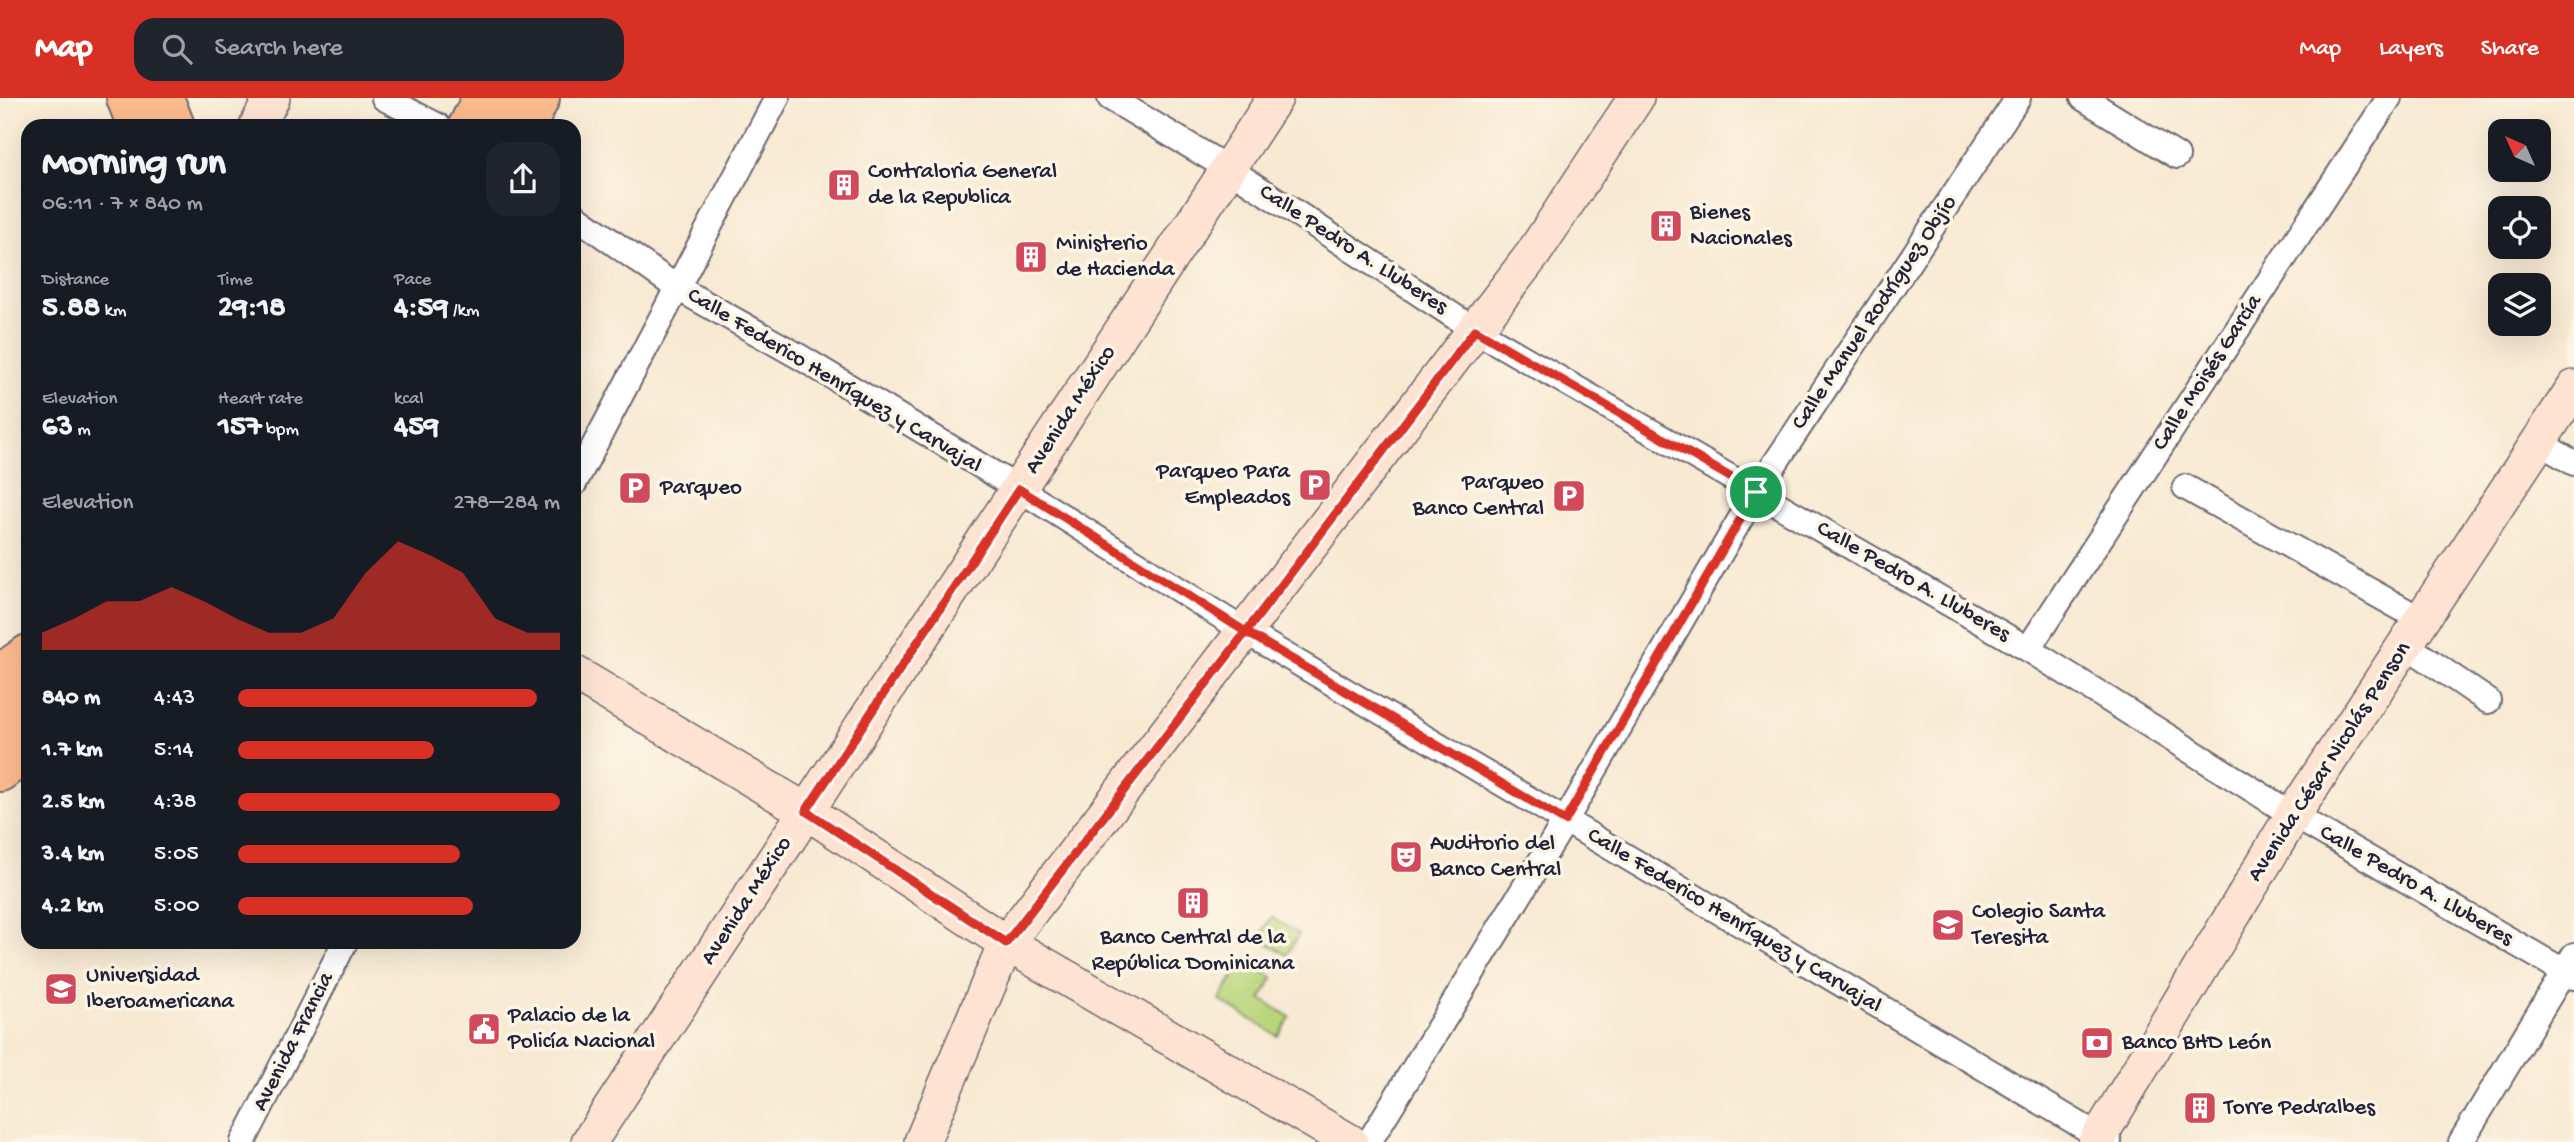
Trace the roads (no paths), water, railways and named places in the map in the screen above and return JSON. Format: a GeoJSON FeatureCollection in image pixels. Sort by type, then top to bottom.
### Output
{"type":"FeatureCollection","features":[{"type":"Feature","properties":{"kind":"main road"},"geometry":{"type":"LineString","coordinates":[[126,98],[134,119]]}},
{"type":"Feature","properties":{"kind":"main road"},"geometry":{"type":"LineString","coordinates":[[164,98],[172,119]]}},
{"type":"Feature","properties":{"kind":"main road"},"geometry":{"type":"LineString","coordinates":[[261,119],[272,98]]}},
{"type":"Feature","properties":{"kind":"main road"},"geometry":{"type":"LineString","coordinates":[[457,119],[466,98]]}},
{"type":"Feature","properties":{"kind":"main road"},"geometry":{"type":"LineString","coordinates":[[472,119],[482,98]]}},
{"type":"Feature","properties":{"kind":"main road"},"geometry":{"type":"LineString","coordinates":[[508,119],[518,98]]}},
{"type":"Feature","properties":{"kind":"main road"},"geometry":{"type":"LineString","coordinates":[[530,119],[540,98]]}},
{"type":"Feature","properties":{"kind":"main road","name":"Avenida México"},"geometry":{"type":"LineString","coordinates":[[600,1138],[806,811],[1275,98]]}},
{"type":"Feature","properties":{"kind":"main road"},"geometry":{"type":"LineString","coordinates":[[922,1142],[1006,943],[1533,254],[1636,98]]}},
{"type":"Feature","properties":{"kind":"main road","name":"Avenida César Nicolás Penson"},"geometry":{"type":"LineString","coordinates":[[2102,1140],[2293,815],[2574,388]]}},
{"type":"Feature","properties":{"kind":"main road"},"geometry":{"type":"LineString","coordinates":[[0,674],[21,659]]}},
{"type":"Feature","properties":{"kind":"main road"},"geometry":{"type":"LineString","coordinates":[[581,677],[806,811],[1006,943],[1350,1142]]}},
{"type":"Feature","properties":{"kind":"main road"},"geometry":{"type":"LineString","coordinates":[[0,698],[21,682]]}},
{"type":"Feature","properties":{"kind":"main road"},"geometry":{"type":"LineString","coordinates":[[0,740],[21,725]]}},
{"type":"Feature","properties":{"kind":"main road"},"geometry":{"type":"LineString","coordinates":[[0,772],[21,756]]}},
{"type":"Feature","properties":{"kind":"street"},"geometry":{"type":"LineString","coordinates":[[383,98],[424,119]]}},
{"type":"Feature","properties":{"kind":"street"},"geometry":{"type":"LineString","coordinates":[[581,470],[777,98]]}},
{"type":"Feature","properties":{"kind":"street","name":"Calle Pedro A. Lluberes"},"geometry":{"type":"LineString","coordinates":[[1110,98],[1229,169],[1475,330],[2028,649],[2293,815],[2571,968]]}},
{"type":"Feature","properties":{"kind":"street","name":"Calle Manuel Rodríguez Objío"},"geometry":{"type":"LineString","coordinates":[[1369,1142],[1565,821],[1756,492],[2018,98]]}},
{"type":"Feature","properties":{"kind":"street"},"geometry":{"type":"LineString","coordinates":[[2082,98],[2178,156]]}},
{"type":"Feature","properties":{"kind":"street","name":"Calle Moisés García"},"geometry":{"type":"LineString","coordinates":[[2028,649],[2389,98]]}},
{"type":"Feature","properties":{"kind":"street","name":"Calle Federico Henríquez y Carvajal"},"geometry":{"type":"LineString","coordinates":[[581,220],[676,287],[800,357],[1019,489],[1246,632],[2102,1140]]}},
{"type":"Feature","properties":{"kind":"street"},"geometry":{"type":"LineString","coordinates":[[2540,443],[2574,463]]}},
{"type":"Feature","properties":{"kind":"street"},"geometry":{"type":"LineString","coordinates":[[2185,487],[2414,632],[2488,701]]}},
{"type":"Feature","properties":{"kind":"street","name":"Avenida Francia"},"geometry":{"type":"LineString","coordinates":[[243,1142],[341,949]]}},
{"type":"Feature","properties":{"kind":"street"},"geometry":{"type":"LineString","coordinates":[[2461,1142],[2571,968]]}},
{"type":"Feature","properties":{"kind":"place","name":"Contraloria General de la Republica"},"geometry":{"type":"Point","coordinates":[844,185]}},
{"type":"Feature","properties":{"kind":"place","name":"Bienes Nacionales"},"geometry":{"type":"Point","coordinates":[1666,226]}},
{"type":"Feature","properties":{"kind":"place","name":"Ministerio de Hacienda"},"geometry":{"type":"Point","coordinates":[1031,257]}},
{"type":"Feature","properties":{"kind":"place","name":"Parqueo Para Empleados"},"geometry":{"type":"Point","coordinates":[1315,485]}},
{"type":"Feature","properties":{"kind":"place","name":"Parqueo"},"geometry":{"type":"Point","coordinates":[635,488]}},
{"type":"Feature","properties":{"kind":"place","name":"Parqueo Banco Central"},"geometry":{"type":"Point","coordinates":[1569,496]}},
{"type":"Feature","properties":{"kind":"place","name":"Auditorio del Banco Central"},"geometry":{"type":"Point","coordinates":[1406,857]}},
{"type":"Feature","properties":{"kind":"place","name":"Banco Central de la República Dominicana"},"geometry":{"type":"Point","coordinates":[1193,903]}},
{"type":"Feature","properties":{"kind":"place","name":"Colegio Santa Teresita"},"geometry":{"type":"Point","coordinates":[1948,925]}},
{"type":"Feature","properties":{"kind":"place","name":"Universidad Iberoamericana"},"geometry":{"type":"Point","coordinates":[61,989]}},
{"type":"Feature","properties":{"kind":"place","name":"Palacio de la Policía Nacional"},"geometry":{"type":"Point","coordinates":[484,1029]}},
{"type":"Feature","properties":{"kind":"place","name":"Banco BHD León"},"geometry":{"type":"Point","coordinates":[2097,1043]}},
{"type":"Feature","properties":{"kind":"place","name":"Torre Pedralbes"},"geometry":{"type":"Point","coordinates":[2200,1108]}}]}
